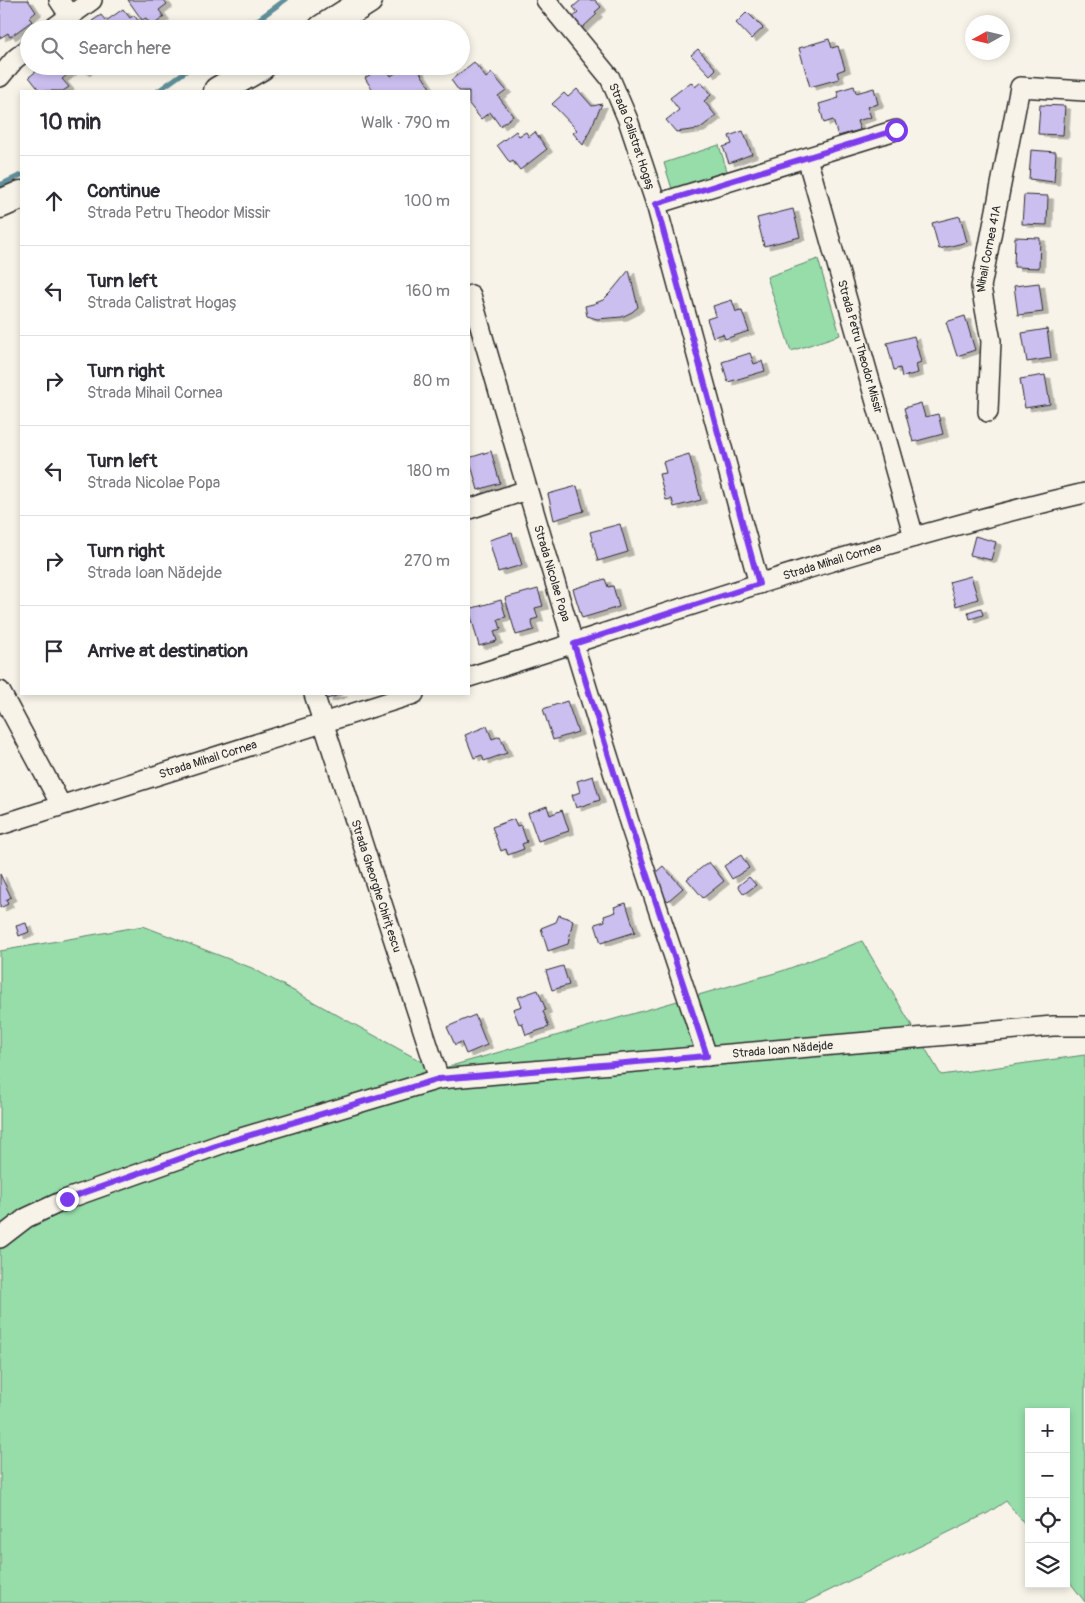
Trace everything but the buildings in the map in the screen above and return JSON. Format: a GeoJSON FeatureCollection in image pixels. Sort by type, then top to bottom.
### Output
{"type":"FeatureCollection","features":[{"type":"Feature","properties":{"kind":"main road"},"geometry":{"type":"LineString","coordinates":[[336,20],[368,0]]}},
{"type":"Feature","properties":{"kind":"main road"},"geometry":{"type":"LineString","coordinates":[[220,90],[246,75]]}},
{"type":"Feature","properties":{"kind":"main road"},"geometry":{"type":"LineString","coordinates":[[0,204],[20,195]]}},
{"type":"Feature","properties":{"kind":"street"},"geometry":{"type":"LineString","coordinates":[[57,20],[64,8],[92,0]]}},
{"type":"Feature","properties":{"kind":"street","name":"Strada Calistrat Hogaș"},"geometry":{"type":"LineString","coordinates":[[546,0],[610,78],[628,120],[656,204],[759,584]]}},
{"type":"Feature","properties":{"kind":"street"},"geometry":{"type":"LineString","coordinates":[[0,77],[20,55]]}},
{"type":"Feature","properties":{"kind":"street","name":"Mihail Cornea 41A"},"geometry":{"type":"LineString","coordinates":[[988,412],[991,341],[981,287],[1020,87],[1085,91]]}},
{"type":"Feature","properties":{"kind":"street"},"geometry":{"type":"LineString","coordinates":[[656,204],[896,130]]}},
{"type":"Feature","properties":{"kind":"street","name":"Strada Petru Theodor Missir"},"geometry":{"type":"LineString","coordinates":[[807,158],[914,537]]}},
{"type":"Feature","properties":{"kind":"street","name":"Strada Nicolae Popa"},"geometry":{"type":"LineString","coordinates":[[471,295],[574,644],[631,827],[707,1056]]}},
{"type":"Feature","properties":{"kind":"street"},"geometry":{"type":"LineString","coordinates":[[470,509],[527,490]]}},
{"type":"Feature","properties":{"kind":"street","name":"Strada Mihail Cornea"},"geometry":{"type":"LineString","coordinates":[[470,677],[759,584],[914,537],[1085,493]]}},
{"type":"Feature","properties":{"kind":"street"},"geometry":{"type":"LineString","coordinates":[[0,690],[61,805]]}},
{"type":"Feature","properties":{"kind":"street","name":"Strada Gheorghe Chirițescu"},"geometry":{"type":"LineString","coordinates":[[314,695],[439,1079]]}},
{"type":"Feature","properties":{"kind":"street","name":"Strada Mihail Cornea"},"geometry":{"type":"LineString","coordinates":[[0,825],[411,695]]}},
{"type":"Feature","properties":{"kind":"street","name":"Strada Ioan Nădejde"},"geometry":{"type":"LineString","coordinates":[[0,1238],[26,1218],[76,1196],[224,1143],[439,1079],[1052,1026],[1085,1026]]}},
{"type":"Feature","properties":{"kind":"green space"},"geometry":{"type":"Polygon","coordinates":[[[719,145],[727,171],[672,189],[664,163],[719,145]]]}},
{"type":"Feature","properties":{"kind":"green space"},"geometry":{"type":"Polygon","coordinates":[[[818,259],[840,335],[791,351],[767,277],[818,259]]]}},
{"type":"Feature","properties":{"kind":"green space"},"geometry":{"type":"Polygon","coordinates":[[[143,926],[252,968],[437,1070],[782,971],[862,941],[941,1075],[1085,1055],[1085,1602],[1070,1582],[1070,1408],[1025,1408],[1025,1524],[1006,1501],[988,1513],[804,1603],[0,1603],[0,951],[143,926]]]}},
{"type":"Feature","properties":{"kind":"waterway"},"geometry":{"type":"LineString","coordinates":[[257,20],[285,0]]}},
{"type":"Feature","properties":{"kind":"waterway"},"geometry":{"type":"LineString","coordinates":[[159,90],[180,75]]}},
{"type":"Feature","properties":{"kind":"waterway"},"geometry":{"type":"LineString","coordinates":[[0,185],[20,175]]}},
{"type":"Feature","properties":{"kind":"route"},"geometry":{"type":"LineString","coordinates":[[67,1199],[224,1143],[439,1079],[707,1056],[631,827],[574,644],[759,584],[656,204],[896,130]]}}]}
